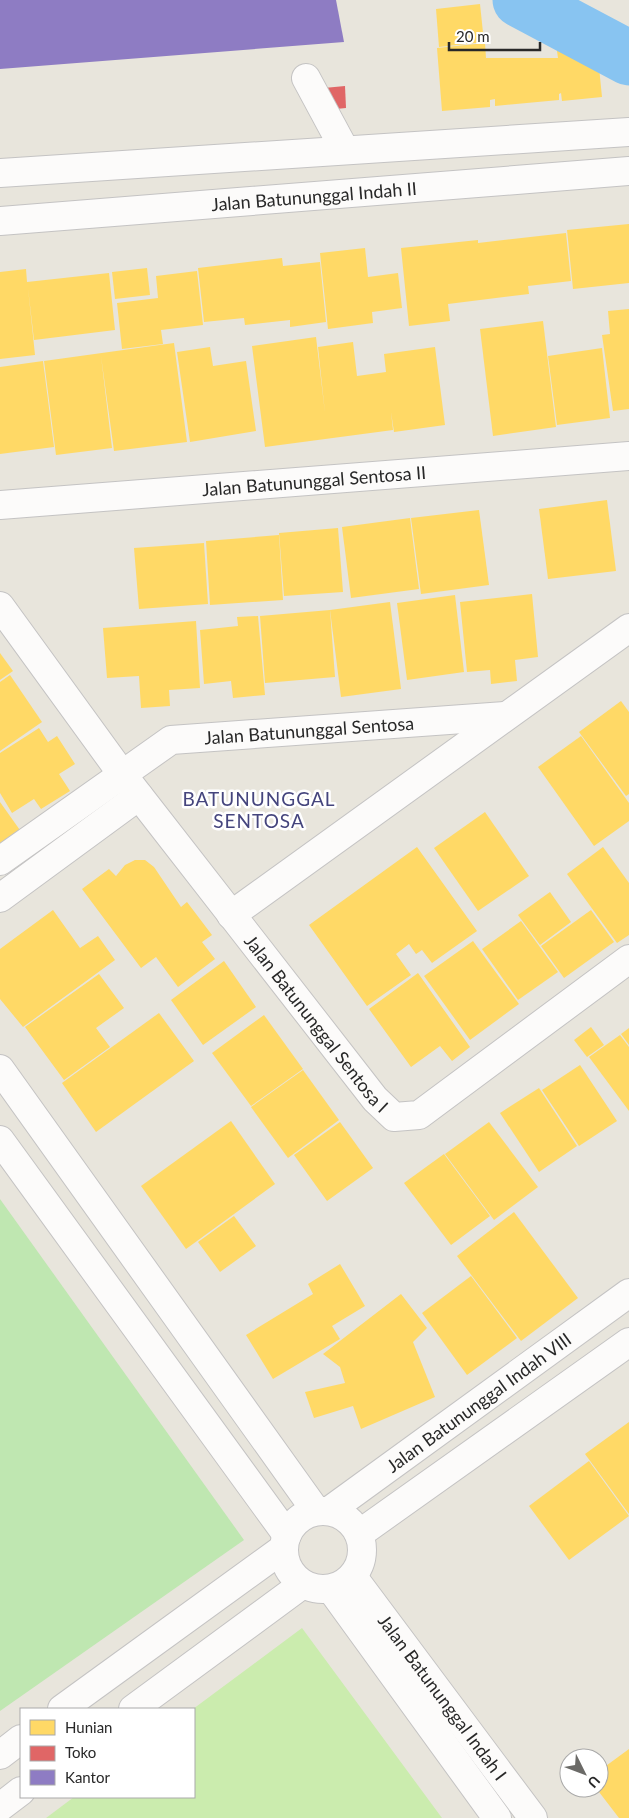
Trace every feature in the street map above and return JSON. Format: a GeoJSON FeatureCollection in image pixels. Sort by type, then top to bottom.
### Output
{"type":"FeatureCollection","features":[{"type":"Feature","properties":{"kind":"street"},"geometry":{"type":"LineString","coordinates":[[306,78],[341,148],[344,192]]}},
{"type":"Feature","properties":{"kind":"street"},"geometry":{"type":"LineString","coordinates":[[0,173],[341,148],[629,132]]}},
{"type":"Feature","properties":{"kind":"street","name":"Jalan Batununggal Indah II"},"geometry":{"type":"LineString","coordinates":[[0,221],[344,192],[629,171]]}},
{"type":"Feature","properties":{"kind":"street","name":"Jalan Batununggal Sentosa II"},"geometry":{"type":"LineString","coordinates":[[0,505],[629,456]]}},
{"type":"Feature","properties":{"kind":"street"},"geometry":{"type":"LineString","coordinates":[[0,606],[122,774],[231,915],[629,628]]}},
{"type":"Feature","properties":{"kind":"street","name":"Jalan Batununggal Sentosa"},"geometry":{"type":"LineString","coordinates":[[0,861],[171,740],[505,716]]}},
{"type":"Feature","properties":{"kind":"street"},"geometry":{"type":"LineString","coordinates":[[0,898],[139,796]]}},
{"type":"Feature","properties":{"kind":"street","name":"Jalan Batununggal Sentosa I"},"geometry":{"type":"LineString","coordinates":[[231,915],[375,1099],[394,1117],[419,1115],[629,959]]}},
{"type":"Feature","properties":{"kind":"street"},"geometry":{"type":"LineString","coordinates":[[0,1069],[323,1511],[347,1519],[359,1534],[362,1556],[342,1583],[316,1589],[303,1584],[288,1569],[285,1541],[0,1140]]}},
{"type":"Feature","properties":{"kind":"street","name":"Jalan Batununggal Indah VIII"},"geometry":{"type":"LineString","coordinates":[[323,1511],[629,1293]]}},
{"type":"Feature","properties":{"kind":"street","name":"Jalan Batununggal Indah VIII"},"geometry":{"type":"LineString","coordinates":[[359,1534],[629,1342]]}},
{"type":"Feature","properties":{"kind":"street"},"geometry":{"type":"LineString","coordinates":[[63,1708],[285,1541],[298,1520],[323,1511]]}},
{"type":"Feature","properties":{"kind":"street","name":"Jalan Batununggal Indah I"},"geometry":{"type":"LineString","coordinates":[[342,1583],[497,1818]]}},
{"type":"Feature","properties":{"kind":"street","name":"Jalan Batununggal Indah I"},"geometry":{"type":"LineString","coordinates":[[342,1583],[533,1818]]}},
{"type":"Feature","properties":{"kind":"street"},"geometry":{"type":"LineString","coordinates":[[134,1708],[303,1584]]}},
{"type":"Feature","properties":{"kind":"street"},"geometry":{"type":"LineString","coordinates":[[0,1754],[20,1740]]}},
{"type":"Feature","properties":{"kind":"street"},"geometry":{"type":"LineString","coordinates":[[0,1807],[20,1792]]}},
{"type":"Feature","properties":{"kind":"green space"},"geometry":{"type":"Polygon","coordinates":[[[0,1199],[244,1540],[0,1711],[0,1199]]]}},
{"type":"Feature","properties":{"kind":"green space"},"geometry":{"type":"Polygon","coordinates":[[[302,1628],[442,1818],[46,1818],[73,1798],[195,1798],[194,1708],[302,1628]]]}},
{"type":"Feature","properties":{"kind":"building: Hunian"},"geometry":{"type":"Polygon","coordinates":[[[480,4],[484,42],[439,47],[436,9],[480,4]]]}},
{"type":"Feature","properties":{"kind":"building: Hunian"},"geometry":{"type":"Polygon","coordinates":[[[485,43],[486,58],[558,58],[557,51],[597,47],[602,97],[562,101],[561,93],[559,94],[559,100],[495,106],[495,99],[490,100],[490,107],[442,111],[437,48],[485,43]]]}},
{"type":"Feature","properties":{"kind":"building: Hunian"},"geometry":{"type":"Polygon","coordinates":[[[629,224],[629,283],[573,289],[567,230],[629,224]]]}},
{"type":"Feature","properties":{"kind":"building: Hunian"},"geometry":{"type":"Polygon","coordinates":[[[566,233],[571,281],[528,286],[529,294],[448,304],[450,321],[409,326],[401,248],[478,240],[478,243],[566,233]]]}},
{"type":"Feature","properties":{"kind":"building: Hunian"},"geometry":{"type":"Polygon","coordinates":[[[365,248],[368,277],[398,273],[402,308],[372,312],[373,323],[328,329],[320,253],[365,248]]]}},
{"type":"Feature","properties":{"kind":"building: Hunian"},"geometry":{"type":"Polygon","coordinates":[[[282,258],[283,266],[320,262],[326,322],[290,327],[290,320],[245,325],[244,318],[204,322],[198,268],[282,258]]]}},
{"type":"Feature","properties":{"kind":"building: Hunian"},"geometry":{"type":"Polygon","coordinates":[[[147,268],[150,295],[115,299],[112,272],[147,268]]]}},
{"type":"Feature","properties":{"kind":"building: Hunian"},"geometry":{"type":"Polygon","coordinates":[[[26,269],[27,282],[109,273],[115,330],[34,340],[28,288],[35,355],[0,359],[0,272],[26,269]]]}},
{"type":"Feature","properties":{"kind":"building: Hunian"},"geometry":{"type":"Polygon","coordinates":[[[197,271],[203,325],[161,330],[163,344],[122,349],[117,303],[158,298],[156,276],[197,271]]]}},
{"type":"Feature","properties":{"kind":"building: Hunian"},"geometry":{"type":"Polygon","coordinates":[[[629,309],[629,409],[613,411],[602,335],[610,334],[608,311],[629,309]]]}},
{"type":"Feature","properties":{"kind":"building: Hunian"},"geometry":{"type":"Polygon","coordinates":[[[543,321],[556,427],[493,436],[480,329],[543,321]]]}},
{"type":"Feature","properties":{"kind":"building: Hunian"},"geometry":{"type":"Polygon","coordinates":[[[316,337],[325,413],[318,347],[353,342],[357,376],[386,372],[384,354],[435,347],[445,425],[394,432],[391,412],[393,430],[265,447],[252,346],[316,337]]]}},
{"type":"Feature","properties":{"kind":"building: Hunian"},"geometry":{"type":"Polygon","coordinates":[[[174,343],[187,442],[114,451],[101,356],[112,448],[56,455],[44,361],[174,343]]]}},
{"type":"Feature","properties":{"kind":"building: Hunian"},"geometry":{"type":"Polygon","coordinates":[[[210,347],[213,366],[246,361],[256,431],[190,442],[177,352],[210,347]]]}},
{"type":"Feature","properties":{"kind":"building: Hunian"},"geometry":{"type":"Polygon","coordinates":[[[602,348],[610,418],[557,425],[548,356],[602,348]]]}},
{"type":"Feature","properties":{"kind":"building: Hunian"},"geometry":{"type":"Polygon","coordinates":[[[43,361],[54,447],[0,454],[0,367],[43,361]]]}},
{"type":"Feature","properties":{"kind":"building: Hunian"},"geometry":{"type":"Polygon","coordinates":[[[607,500],[616,571],[548,579],[539,509],[607,500]]]}},
{"type":"Feature","properties":{"kind":"building: Hunian"},"geometry":{"type":"Polygon","coordinates":[[[479,510],[489,585],[421,594],[411,518],[479,510]]]}},
{"type":"Feature","properties":{"kind":"building: Hunian"},"geometry":{"type":"Polygon","coordinates":[[[410,518],[419,589],[351,598],[342,527],[410,518]]]}},
{"type":"Feature","properties":{"kind":"building: Hunian"},"geometry":{"type":"Polygon","coordinates":[[[338,528],[343,592],[284,596],[279,533],[338,528]]]}},
{"type":"Feature","properties":{"kind":"building: Hunian"},"geometry":{"type":"Polygon","coordinates":[[[279,535],[283,600],[210,605],[206,541],[279,535]]]}},
{"type":"Feature","properties":{"kind":"building: Hunian"},"geometry":{"type":"Polygon","coordinates":[[[204,543],[208,604],[139,609],[134,548],[204,543]]]}},
{"type":"Feature","properties":{"kind":"building: Hunian"},"geometry":{"type":"Polygon","coordinates":[[[532,594],[538,657],[515,660],[517,681],[491,684],[490,670],[467,672],[460,602],[532,594]]]}},
{"type":"Feature","properties":{"kind":"building: Hunian"},"geometry":{"type":"Polygon","coordinates":[[[455,595],[464,672],[407,680],[397,603],[455,595]]]}},
{"type":"Feature","properties":{"kind":"building: Hunian"},"geometry":{"type":"Polygon","coordinates":[[[390,602],[401,689],[341,697],[330,610],[390,602]]]}},
{"type":"Feature","properties":{"kind":"building: Hunian"},"geometry":{"type":"Polygon","coordinates":[[[330,610],[335,677],[265,683],[260,616],[330,610]]]}},
{"type":"Feature","properties":{"kind":"building: Hunian"},"geometry":{"type":"Polygon","coordinates":[[[258,616],[265,695],[233,698],[231,681],[204,684],[200,630],[238,626],[237,617],[258,616]]]}},
{"type":"Feature","properties":{"kind":"building: Hunian"},"geometry":{"type":"Polygon","coordinates":[[[196,621],[200,688],[169,690],[170,706],[141,708],[139,676],[107,678],[103,628],[196,621]]]}},
{"type":"Feature","properties":{"kind":"building: Hunian"},"geometry":{"type":"Polygon","coordinates":[[[0,653],[13,671],[0,680],[0,653]]]}},
{"type":"Feature","properties":{"kind":"building: Hunian"},"geometry":{"type":"Polygon","coordinates":[[[10,675],[42,722],[0,751],[0,682],[10,675]]]}},
{"type":"Feature","properties":{"kind":"building: Hunian"},"geometry":{"type":"Polygon","coordinates":[[[621,701],[629,712],[629,794],[626,796],[579,732],[621,701]]]}},
{"type":"Feature","properties":{"kind":"building: Hunian"},"geometry":{"type":"Polygon","coordinates":[[[39,728],[48,742],[57,736],[75,764],[59,774],[70,791],[41,809],[34,799],[12,813],[0,793],[0,753],[39,728]]]}},
{"type":"Feature","properties":{"kind":"building: Hunian"},"geometry":{"type":"Polygon","coordinates":[[[581,736],[629,803],[629,821],[594,846],[538,767],[581,736]]]}},
{"type":"Feature","properties":{"kind":"building: Hunian"},"geometry":{"type":"Polygon","coordinates":[[[0,802],[22,833],[0,848],[0,802]]]}},
{"type":"Feature","properties":{"kind":"building: Hunian"},"geometry":{"type":"Polygon","coordinates":[[[485,812],[529,876],[478,911],[434,848],[485,812]]]}},
{"type":"Feature","properties":{"kind":"building: Hunian"},"geometry":{"type":"Polygon","coordinates":[[[417,847],[477,931],[432,963],[422,950],[416,954],[409,944],[396,954],[411,975],[367,1006],[309,925],[417,847]]]}},
{"type":"Feature","properties":{"kind":"building: Hunian"},"geometry":{"type":"Polygon","coordinates":[[[603,847],[629,883],[629,935],[617,943],[567,874],[603,847]]]}},
{"type":"Feature","properties":{"kind":"building: Hunian"},"geometry":{"type":"Polygon","coordinates":[[[135,860],[145,860],[154,867],[181,907],[187,902],[212,935],[202,942],[215,959],[178,987],[156,957],[141,968],[82,889],[109,869],[116,876],[125,865],[135,860]]]}},
{"type":"Feature","properties":{"kind":"building: Hunian"},"geometry":{"type":"Polygon","coordinates":[[[550,892],[571,922],[540,945],[518,915],[550,892]]]}},
{"type":"Feature","properties":{"kind":"building: Hunian"},"geometry":{"type":"Polygon","coordinates":[[[53,910],[80,948],[98,936],[115,960],[23,1027],[0,999],[0,949],[53,910]]]}},
{"type":"Feature","properties":{"kind":"building: Hunian"},"geometry":{"type":"Polygon","coordinates":[[[591,910],[614,942],[564,978],[541,946],[591,910]]]}},
{"type":"Feature","properties":{"kind":"building: Hunian"},"geometry":{"type":"Polygon","coordinates":[[[521,921],[558,972],[518,1000],[482,949],[521,921]]]}},
{"type":"Feature","properties":{"kind":"building: Hunian"},"geometry":{"type":"Polygon","coordinates":[[[473,941],[519,1004],[470,1040],[424,976],[473,941]]]}},
{"type":"Feature","properties":{"kind":"building: Hunian"},"geometry":{"type":"Polygon","coordinates":[[[224,961],[256,1007],[203,1045],[171,1000],[224,961]]]}},
{"type":"Feature","properties":{"kind":"building: Hunian"},"geometry":{"type":"Polygon","coordinates":[[[418,973],[470,1047],[452,1061],[440,1046],[411,1067],[369,1009],[418,973]]]}},
{"type":"Feature","properties":{"kind":"building: Hunian"},"geometry":{"type":"Polygon","coordinates":[[[99,974],[124,1008],[96,1028],[110,1047],[64,1080],[25,1027],[99,974]]]}},
{"type":"Feature","properties":{"kind":"building: Hunian"},"geometry":{"type":"Polygon","coordinates":[[[159,1013],[194,1061],[96,1132],[62,1083],[159,1013]]]}},
{"type":"Feature","properties":{"kind":"building: Hunian"},"geometry":{"type":"Polygon","coordinates":[[[264,1015],[303,1069],[251,1106],[212,1053],[264,1015]]]}},
{"type":"Feature","properties":{"kind":"building: Hunian"},"geometry":{"type":"Polygon","coordinates":[[[591,1027],[604,1045],[587,1057],[574,1040],[591,1027]]]}},
{"type":"Feature","properties":{"kind":"building: Hunian"},"geometry":{"type":"Polygon","coordinates":[[[629,1028],[629,1045],[621,1034],[629,1028]]]}},
{"type":"Feature","properties":{"kind":"building: Hunian"},"geometry":{"type":"Polygon","coordinates":[[[620,1035],[629,1047],[629,1111],[589,1057],[620,1035]]]}},
{"type":"Feature","properties":{"kind":"building: Hunian"},"geometry":{"type":"Polygon","coordinates":[[[580,1065],[617,1121],[579,1146],[542,1090],[580,1065]]]}},
{"type":"Feature","properties":{"kind":"building: Hunian"},"geometry":{"type":"Polygon","coordinates":[[[303,1070],[339,1120],[288,1158],[251,1107],[303,1070]]]}},
{"type":"Feature","properties":{"kind":"building: Hunian"},"geometry":{"type":"Polygon","coordinates":[[[539,1088],[577,1146],[539,1172],[500,1113],[539,1088]]]}},
{"type":"Feature","properties":{"kind":"building: Hunian"},"geometry":{"type":"Polygon","coordinates":[[[231,1121],[275,1184],[186,1249],[141,1186],[231,1121]]]}},
{"type":"Feature","properties":{"kind":"building: Hunian"},"geometry":{"type":"Polygon","coordinates":[[[340,1122],[373,1168],[327,1201],[294,1155],[340,1122]]]}},
{"type":"Feature","properties":{"kind":"building: Hunian"},"geometry":{"type":"Polygon","coordinates":[[[489,1122],[538,1187],[494,1220],[445,1154],[489,1122]]]}},
{"type":"Feature","properties":{"kind":"building: Hunian"},"geometry":{"type":"Polygon","coordinates":[[[444,1154],[490,1216],[451,1245],[404,1183],[444,1154]]]}},
{"type":"Feature","properties":{"kind":"building: Hunian"},"geometry":{"type":"Polygon","coordinates":[[[514,1212],[578,1298],[521,1341],[457,1256],[514,1212]]]}},
{"type":"Feature","properties":{"kind":"building: Hunian"},"geometry":{"type":"Polygon","coordinates":[[[234,1216],[256,1246],[220,1272],[198,1242],[234,1216]]]}},
{"type":"Feature","properties":{"kind":"building: Hunian"},"geometry":{"type":"Polygon","coordinates":[[[340,1264],[365,1306],[332,1326],[340,1339],[273,1379],[246,1335],[313,1294],[308,1284],[340,1264]]]}},
{"type":"Feature","properties":{"kind":"building: Hunian"},"geometry":{"type":"Polygon","coordinates":[[[471,1276],[517,1338],[467,1375],[422,1313],[471,1276]]]}},
{"type":"Feature","properties":{"kind":"building: Hunian"},"geometry":{"type":"Polygon","coordinates":[[[401,1294],[427,1328],[413,1342],[435,1397],[361,1429],[353,1406],[314,1418],[305,1392],[345,1383],[340,1367],[323,1354],[401,1294]]]}},
{"type":"Feature","properties":{"kind":"building: Hunian"},"geometry":{"type":"Polygon","coordinates":[[[629,1422],[629,1514],[585,1454],[629,1422]]]}},
{"type":"Feature","properties":{"kind":"building: Hunian"},"geometry":{"type":"Polygon","coordinates":[[[589,1461],[629,1516],[569,1560],[529,1506],[589,1461]]]}},
{"type":"Feature","properties":{"kind":"building: Hunian"},"geometry":{"type":"Polygon","coordinates":[[[629,1749],[629,1818],[619,1818],[604,1798],[609,1798],[609,1764],[629,1749]]]}},
{"type":"Feature","properties":{"kind":"building: Toko"},"geometry":{"type":"Polygon","coordinates":[[[345,86],[346,108],[326,110],[324,88],[345,86]]]}},
{"type":"Feature","properties":{"kind":"building: Kantor"},"geometry":{"type":"Polygon","coordinates":[[[0,0],[336,0],[344,42],[0,69],[0,0]]]}},
{"type":"Feature","properties":{"kind":"waterway"},"geometry":{"type":"LineString","coordinates":[[520,0],[629,58]]}},
{"type":"Feature","properties":{"kind":"district","name":"BATUNUNGGAL SENTOSA"},"geometry":{"type":"Point","coordinates":[259,809]}}]}
